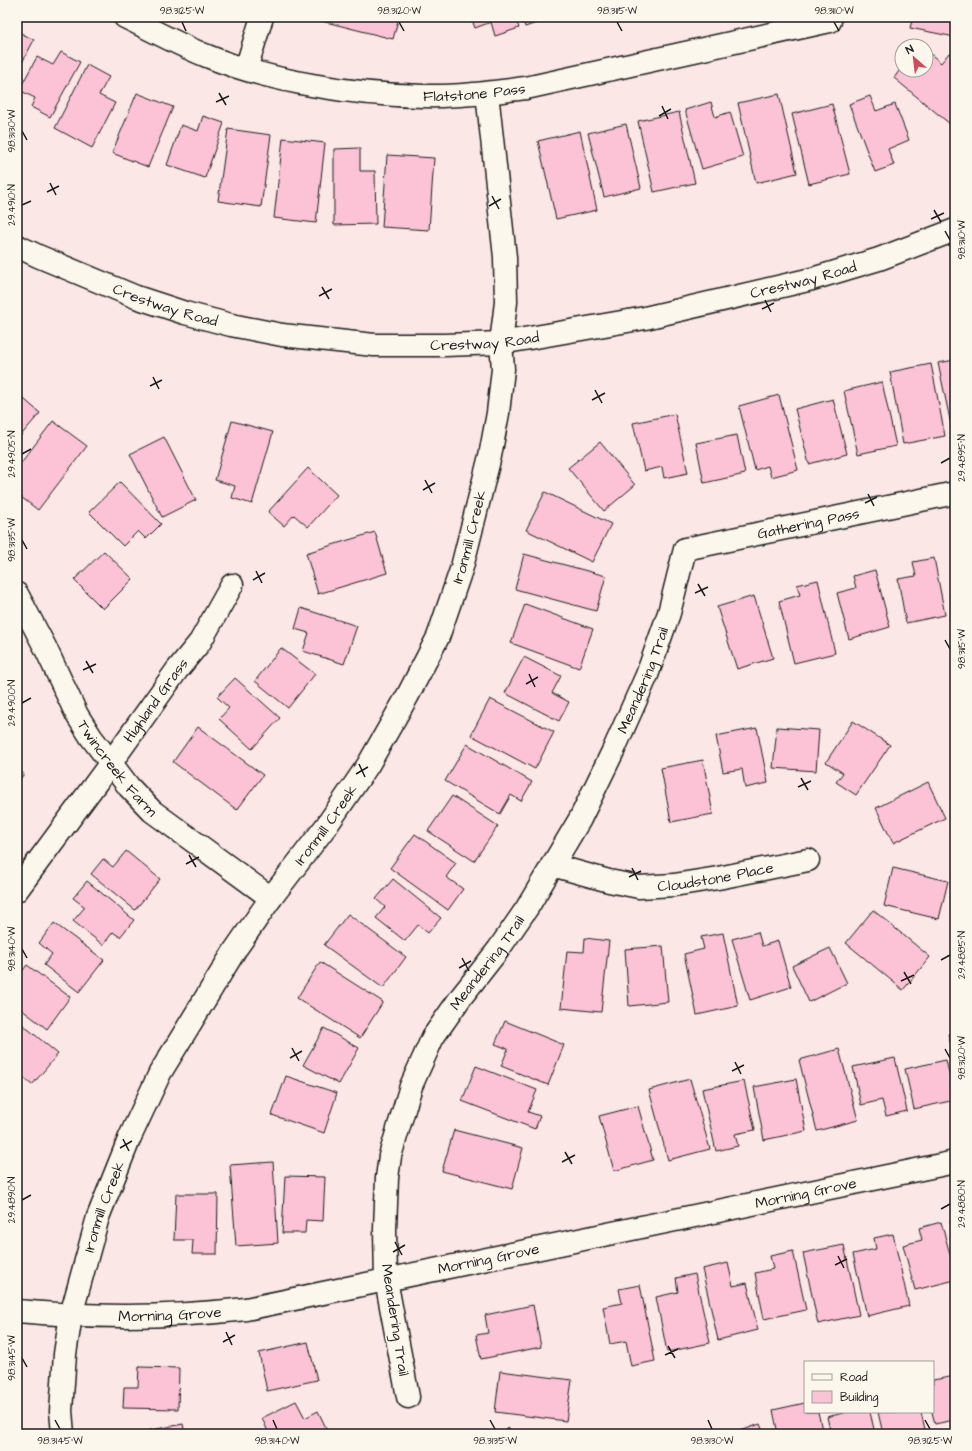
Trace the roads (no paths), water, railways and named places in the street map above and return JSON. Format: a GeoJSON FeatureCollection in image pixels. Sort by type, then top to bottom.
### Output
{"type":"FeatureCollection","features":[{"type":"Feature","properties":{"kind":"street","name":"Flatstone Pass"},"geometry":{"type":"LineString","coordinates":[[125,17],[208,57],[263,74],[328,88],[395,95],[425,96],[487,93],[526,88],[830,21]]}},
{"type":"Feature","properties":{"kind":"street"},"geometry":{"type":"LineString","coordinates":[[246,69],[262,17]]}},
{"type":"Feature","properties":{"kind":"street","name":"Ironmill Creek"},"geometry":{"type":"LineString","coordinates":[[62,1434],[61,1411],[65,1354],[71,1315],[98,1217],[130,1137],[160,1072],[235,950],[271,898],[327,825],[368,765],[408,695],[438,637],[462,567],[490,456],[498,413],[502,369],[501,343],[506,302],[505,257],[487,93]]}},
{"type":"Feature","properties":{"kind":"street","name":"Crestway Road"},"geometry":{"type":"LineString","coordinates":[[17,246],[136,297],[231,325],[282,335],[374,345],[444,345],[501,343],[645,318],[812,279],[879,259],[955,230]]}},
{"type":"Feature","properties":{"kind":"street","name":"Gathering Pass"},"geometry":{"type":"LineString","coordinates":[[685,549],[955,494]]}},
{"type":"Feature","properties":{"kind":"street","name":"Meandering Trail"},"geometry":{"type":"LineString","coordinates":[[408,1397],[386,1280],[385,1230],[390,1156],[410,1086],[433,1037],[461,997],[498,950],[527,908],[580,819],[614,749],[647,675],[669,613],[685,549]]}},
{"type":"Feature","properties":{"kind":"street","name":"Highland Grass"},"geometry":{"type":"LineString","coordinates":[[17,890],[177,670],[200,642],[232,585]]}},
{"type":"Feature","properties":{"kind":"street","name":"Twincreek Farm"},"geometry":{"type":"LineString","coordinates":[[17,594],[45,647],[77,716],[90,738],[129,787],[152,811],[271,898]]}},
{"type":"Feature","properties":{"kind":"street","name":"Cloudstone Place"},"geometry":{"type":"LineString","coordinates":[[552,865],[609,881],[639,887],[674,885],[718,878],[808,860]]}},
{"type":"Feature","properties":{"kind":"street","name":"Morning Grove"},"geometry":{"type":"LineString","coordinates":[[17,1310],[71,1315],[160,1316],[202,1314],[246,1309],[955,1162]]}}]}
